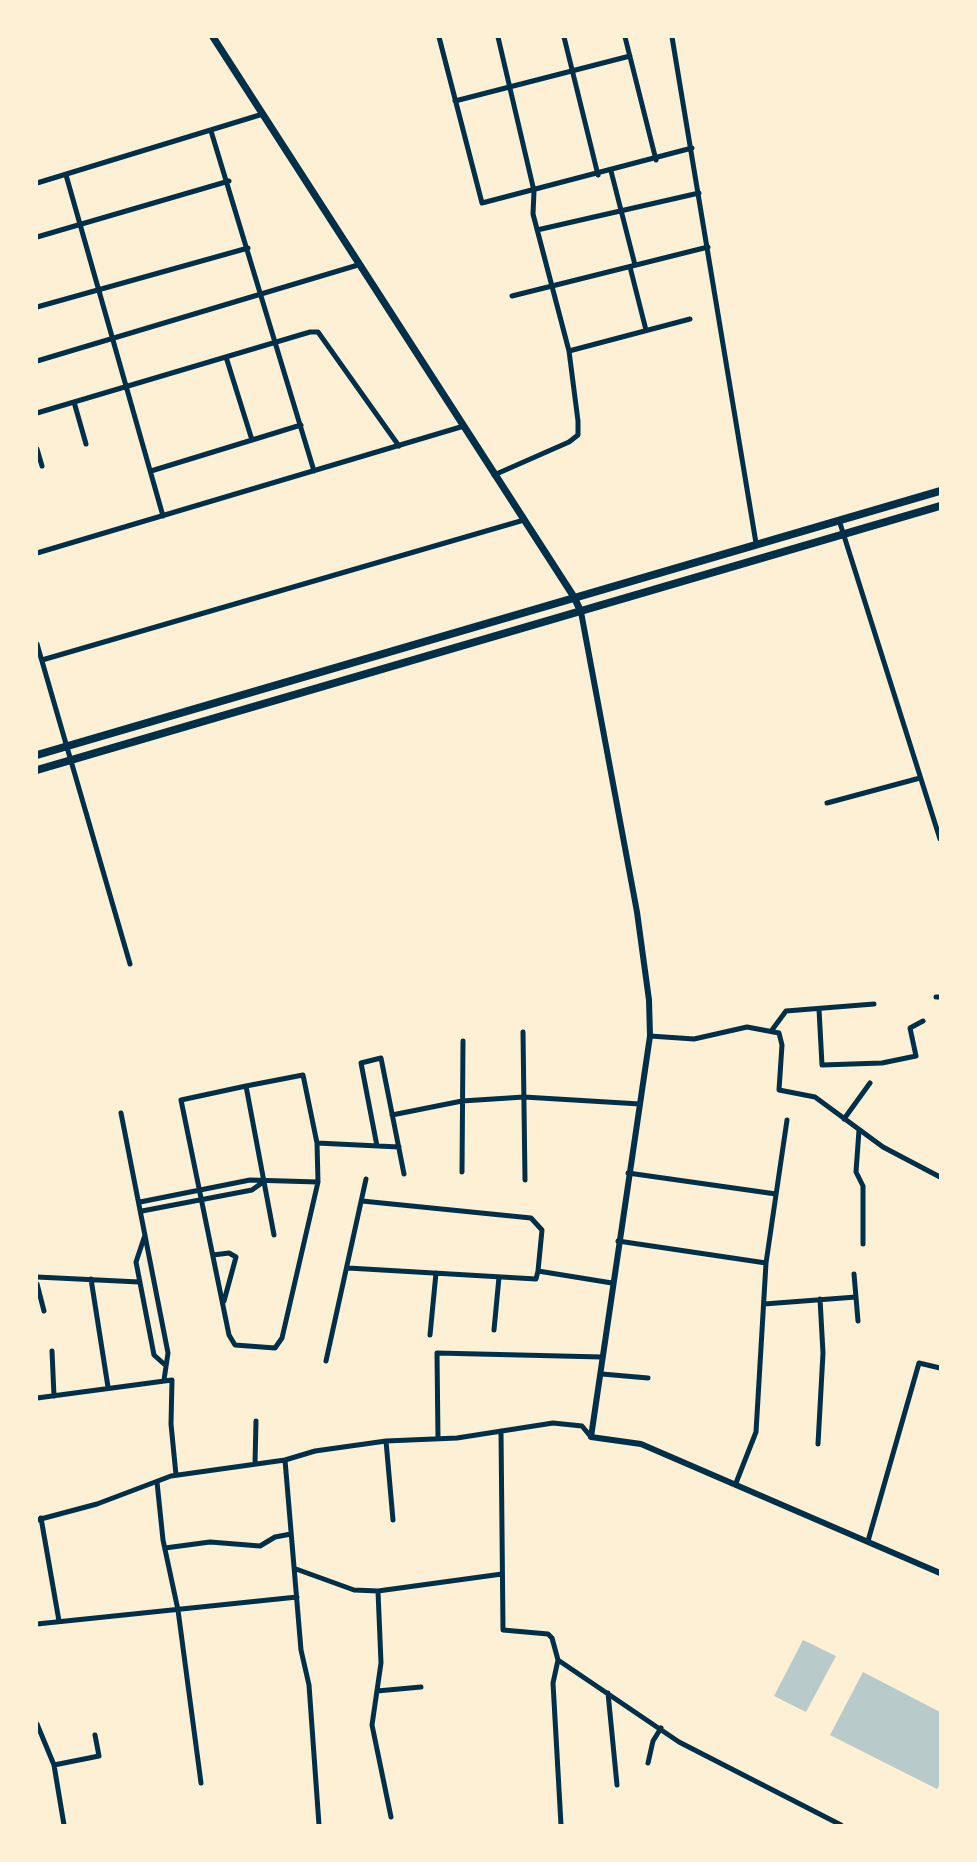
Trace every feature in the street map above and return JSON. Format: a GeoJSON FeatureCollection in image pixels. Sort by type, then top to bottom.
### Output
{"type":"FeatureCollection","features":[{"type":"Feature","properties":{"kind":"main road"},"geometry":{"type":"LineString","coordinates":[[213,37],[574,597],[581,612]]}},
{"type":"Feature","properties":{"kind":"main road"},"geometry":{"type":"LineString","coordinates":[[37,755],[940,491]]}},
{"type":"Feature","properties":{"kind":"main road"},"geometry":{"type":"LineString","coordinates":[[37,770],[940,506]]}},
{"type":"Feature","properties":{"kind":"street"},"geometry":{"type":"LineString","coordinates":[[439,37],[482,203],[611,172],[692,148]]}},
{"type":"Feature","properties":{"kind":"street"},"geometry":{"type":"LineString","coordinates":[[494,475],[578,435],[569,351],[533,214],[534,191],[498,37]]}},
{"type":"Feature","properties":{"kind":"street"},"geometry":{"type":"LineString","coordinates":[[564,37],[598,175]]}},
{"type":"Feature","properties":{"kind":"street"},"geometry":{"type":"LineString","coordinates":[[625,37],[656,160]]}},
{"type":"Feature","properties":{"kind":"street"},"geometry":{"type":"LineString","coordinates":[[672,37],[756,543]]}},
{"type":"Feature","properties":{"kind":"street"},"geometry":{"type":"LineString","coordinates":[[455,100],[630,56]]}},
{"type":"Feature","properties":{"kind":"street"},"geometry":{"type":"LineString","coordinates":[[37,183],[263,114]]}},
{"type":"Feature","properties":{"kind":"street"},"geometry":{"type":"LineString","coordinates":[[211,131],[263,293],[314,471]]}},
{"type":"Feature","properties":{"kind":"street"},"geometry":{"type":"LineString","coordinates":[[611,172],[646,330]]}},
{"type":"Feature","properties":{"kind":"street"},"geometry":{"type":"LineString","coordinates":[[66,175],[110,339],[163,516]]}},
{"type":"Feature","properties":{"kind":"street"},"geometry":{"type":"LineString","coordinates":[[37,237],[229,181]]}},
{"type":"Feature","properties":{"kind":"street"},"geometry":{"type":"LineString","coordinates":[[537,230],[699,192]]}},
{"type":"Feature","properties":{"kind":"street"},"geometry":{"type":"LineString","coordinates":[[512,296],[708,247]]}},
{"type":"Feature","properties":{"kind":"street"},"geometry":{"type":"LineString","coordinates":[[37,307],[248,248]]}},
{"type":"Feature","properties":{"kind":"street"},"geometry":{"type":"LineString","coordinates":[[37,361],[358,265]]}},
{"type":"Feature","properties":{"kind":"street"},"geometry":{"type":"LineString","coordinates":[[569,351],[690,319]]}},
{"type":"Feature","properties":{"kind":"street"},"geometry":{"type":"LineString","coordinates":[[37,413],[318,332],[399,446]]}},
{"type":"Feature","properties":{"kind":"street"},"geometry":{"type":"LineString","coordinates":[[226,357],[252,440]]}},
{"type":"Feature","properties":{"kind":"street"},"geometry":{"type":"LineString","coordinates":[[74,402],[86,443]]}},
{"type":"Feature","properties":{"kind":"street"},"geometry":{"type":"LineString","coordinates":[[151,471],[301,425]]}},
{"type":"Feature","properties":{"kind":"street"},"geometry":{"type":"LineString","coordinates":[[37,553],[464,426]]}},
{"type":"Feature","properties":{"kind":"street"},"geometry":{"type":"LineString","coordinates":[[37,449],[41,466]]}},
{"type":"Feature","properties":{"kind":"street"},"geometry":{"type":"LineString","coordinates":[[41,660],[524,520]]}},
{"type":"Feature","properties":{"kind":"street"},"geometry":{"type":"LineString","coordinates":[[839,520],[940,839]]}},
{"type":"Feature","properties":{"kind":"street"},"geometry":{"type":"LineString","coordinates":[[581,612],[637,912],[649,1000],[650,1036],[612,1283],[602,1374],[590,1437]]}},
{"type":"Feature","properties":{"kind":"street"},"geometry":{"type":"LineString","coordinates":[[37,644],[130,964]]}},
{"type":"Feature","properties":{"kind":"street"},"geometry":{"type":"LineString","coordinates":[[827,803],[920,778]]}},
{"type":"Feature","properties":{"kind":"street"},"geometry":{"type":"LineString","coordinates":[[772,1030],[786,1012],[874,1004]]}},
{"type":"Feature","properties":{"kind":"street"},"geometry":{"type":"LineString","coordinates":[[820,1009],[822,1065],[882,1063],[916,1056],[910,1028],[923,1021]]}},
{"type":"Feature","properties":{"kind":"street"},"geometry":{"type":"LineString","coordinates":[[650,1036],[694,1039],[747,1027],[772,1030],[781,1036],[779,1090],[815,1097],[859,1130],[940,1177]]}},
{"type":"Feature","properties":{"kind":"street"},"geometry":{"type":"LineString","coordinates":[[523,1032],[525,1180]]}},
{"type":"Feature","properties":{"kind":"street"},"geometry":{"type":"LineString","coordinates":[[462,1172],[463,1041]]}},
{"type":"Feature","properties":{"kind":"street"},"geometry":{"type":"LineString","coordinates":[[377,1146],[362,1063],[381,1058],[404,1174]]}},
{"type":"Feature","properties":{"kind":"street"},"geometry":{"type":"LineString","coordinates":[[303,1075],[317,1143],[318,1182],[278,1346],[234,1345],[230,1340],[181,1100],[246,1086],[303,1075]]}},
{"type":"Feature","properties":{"kind":"street"},"geometry":{"type":"LineString","coordinates":[[844,1119],[870,1083]]}},
{"type":"Feature","properties":{"kind":"street"},"geometry":{"type":"LineString","coordinates":[[246,1086],[274,1235]]}},
{"type":"Feature","properties":{"kind":"street"},"geometry":{"type":"LineString","coordinates":[[392,1115],[462,1101],[524,1097],[640,1104]]}},
{"type":"Feature","properties":{"kind":"street"},"geometry":{"type":"LineString","coordinates":[[121,1113],[168,1353],[164,1364],[164,1380]]}},
{"type":"Feature","properties":{"kind":"street"},"geometry":{"type":"LineString","coordinates":[[736,1483],[756,1432],[766,1263],[787,1120]]}},
{"type":"Feature","properties":{"kind":"street"},"geometry":{"type":"LineString","coordinates":[[859,1130],[856,1172],[863,1186],[863,1244]]}},
{"type":"Feature","properties":{"kind":"street"},"geometry":{"type":"LineString","coordinates":[[317,1143],[399,1147]]}},
{"type":"Feature","properties":{"kind":"street"},"geometry":{"type":"LineString","coordinates":[[628,1173],[776,1194]]}},
{"type":"Feature","properties":{"kind":"street"},"geometry":{"type":"LineString","coordinates":[[326,1361],[366,1179]]}},
{"type":"Feature","properties":{"kind":"street"},"geometry":{"type":"LineString","coordinates":[[140,1202],[250,1180],[318,1182]]}},
{"type":"Feature","properties":{"kind":"street"},"geometry":{"type":"LineString","coordinates":[[142,1211],[252,1190],[263,1182]]}},
{"type":"Feature","properties":{"kind":"street"},"geometry":{"type":"LineString","coordinates":[[348,1268],[536,1279],[538,1271],[542,1230],[531,1218],[362,1201]]}},
{"type":"Feature","properties":{"kind":"street"},"geometry":{"type":"LineString","coordinates":[[145,1234],[136,1262],[154,1355],[164,1364]]}},
{"type":"Feature","properties":{"kind":"street"},"geometry":{"type":"LineString","coordinates":[[618,1241],[766,1263]]}},
{"type":"Feature","properties":{"kind":"street"},"geometry":{"type":"LineString","coordinates":[[213,1255],[229,1253],[236,1257],[223,1304]]}},
{"type":"Feature","properties":{"kind":"street"},"geometry":{"type":"LineString","coordinates":[[538,1271],[612,1283]]}},
{"type":"Feature","properties":{"kind":"street"},"geometry":{"type":"LineString","coordinates":[[430,1335],[436,1273]]}},
{"type":"Feature","properties":{"kind":"street"},"geometry":{"type":"LineString","coordinates":[[854,1274],[858,1321]]}},
{"type":"Feature","properties":{"kind":"street"},"geometry":{"type":"LineString","coordinates":[[37,1277],[139,1282]]}},
{"type":"Feature","properties":{"kind":"street"},"geometry":{"type":"LineString","coordinates":[[495,1330],[499,1277]]}},
{"type":"Feature","properties":{"kind":"street"},"geometry":{"type":"LineString","coordinates":[[91,1279],[108,1387]]}},
{"type":"Feature","properties":{"kind":"street"},"geometry":{"type":"LineString","coordinates":[[37,1284],[44,1311]]}},
{"type":"Feature","properties":{"kind":"street"},"geometry":{"type":"LineString","coordinates":[[764,1304],[856,1297]]}},
{"type":"Feature","properties":{"kind":"street"},"geometry":{"type":"LineString","coordinates":[[818,1444],[823,1353],[820,1299]]}},
{"type":"Feature","properties":{"kind":"street"},"geometry":{"type":"LineString","coordinates":[[52,1351],[54,1396]]}},
{"type":"Feature","properties":{"kind":"street"},"geometry":{"type":"LineString","coordinates":[[438,1439],[437,1353],[602,1357]]}},
{"type":"Feature","properties":{"kind":"street"},"geometry":{"type":"LineString","coordinates":[[869,1541],[919,1363],[940,1368]]}},
{"type":"Feature","properties":{"kind":"street"},"geometry":{"type":"LineString","coordinates":[[602,1374],[648,1378]]}},
{"type":"Feature","properties":{"kind":"street"},"geometry":{"type":"LineString","coordinates":[[37,1398],[172,1380],[171,1424],[176,1475]]}},
{"type":"Feature","properties":{"kind":"street"},"geometry":{"type":"LineString","coordinates":[[255,1464],[256,1421]]}},
{"type":"Feature","properties":{"kind":"street"},"geometry":{"type":"LineString","coordinates":[[59,1622],[39,1519],[97,1504],[176,1475],[285,1460],[315,1451],[386,1441],[438,1439],[570,1423],[582,1426],[590,1437],[630,1440],[736,1483],[940,1573]]}},
{"type":"Feature","properties":{"kind":"street"},"geometry":{"type":"LineString","coordinates":[[502,1431],[503,1630],[548,1634],[552,1638],[558,1660],[552,1683],[561,1825]]}},
{"type":"Feature","properties":{"kind":"street"},"geometry":{"type":"LineString","coordinates":[[386,1441],[393,1520]]}},
{"type":"Feature","properties":{"kind":"street"},"geometry":{"type":"LineString","coordinates":[[285,1460],[301,1650],[309,1685],[319,1825]]}},
{"type":"Feature","properties":{"kind":"street"},"geometry":{"type":"LineString","coordinates":[[157,1482],[165,1548],[178,1610],[201,1783]]}},
{"type":"Feature","properties":{"kind":"street"},"geometry":{"type":"LineString","coordinates":[[165,1548],[210,1542],[260,1546],[275,1537],[291,1534]]}},
{"type":"Feature","properties":{"kind":"street"},"geometry":{"type":"LineString","coordinates":[[296,1569],[354,1590],[379,1591],[502,1574]]}},
{"type":"Feature","properties":{"kind":"street"},"geometry":{"type":"LineString","coordinates":[[379,1591],[381,1663],[372,1725],[391,1817]]}},
{"type":"Feature","properties":{"kind":"street"},"geometry":{"type":"LineString","coordinates":[[37,1624],[297,1597]]}},
{"type":"Feature","properties":{"kind":"street"},"geometry":{"type":"LineString","coordinates":[[558,1660],[661,1728],[752,1782],[837,1824]]}},
{"type":"Feature","properties":{"kind":"street"},"geometry":{"type":"LineString","coordinates":[[377,1691],[421,1687]]}},
{"type":"Feature","properties":{"kind":"street"},"geometry":{"type":"LineString","coordinates":[[608,1693],[617,1784]]}},
{"type":"Feature","properties":{"kind":"street"},"geometry":{"type":"LineString","coordinates":[[37,1724],[54,1765],[64,1825]]}},
{"type":"Feature","properties":{"kind":"street"},"geometry":{"type":"LineString","coordinates":[[648,1763],[653,1741],[661,1728]]}},
{"type":"Feature","properties":{"kind":"street"},"geometry":{"type":"LineString","coordinates":[[54,1765],[99,1756],[95,1735]]}},
{"type":"Feature","properties":{"kind":"shaded area"},"geometry":{"type":"Polygon","coordinates":[[[803,1640],[836,1656],[806,1712],[774,1696],[803,1640]]]}},
{"type":"Feature","properties":{"kind":"shaded area"},"geometry":{"type":"Polygon","coordinates":[[[863,1672],[940,1712],[940,1784],[937,1789],[830,1735],[863,1672]]]}}]}
